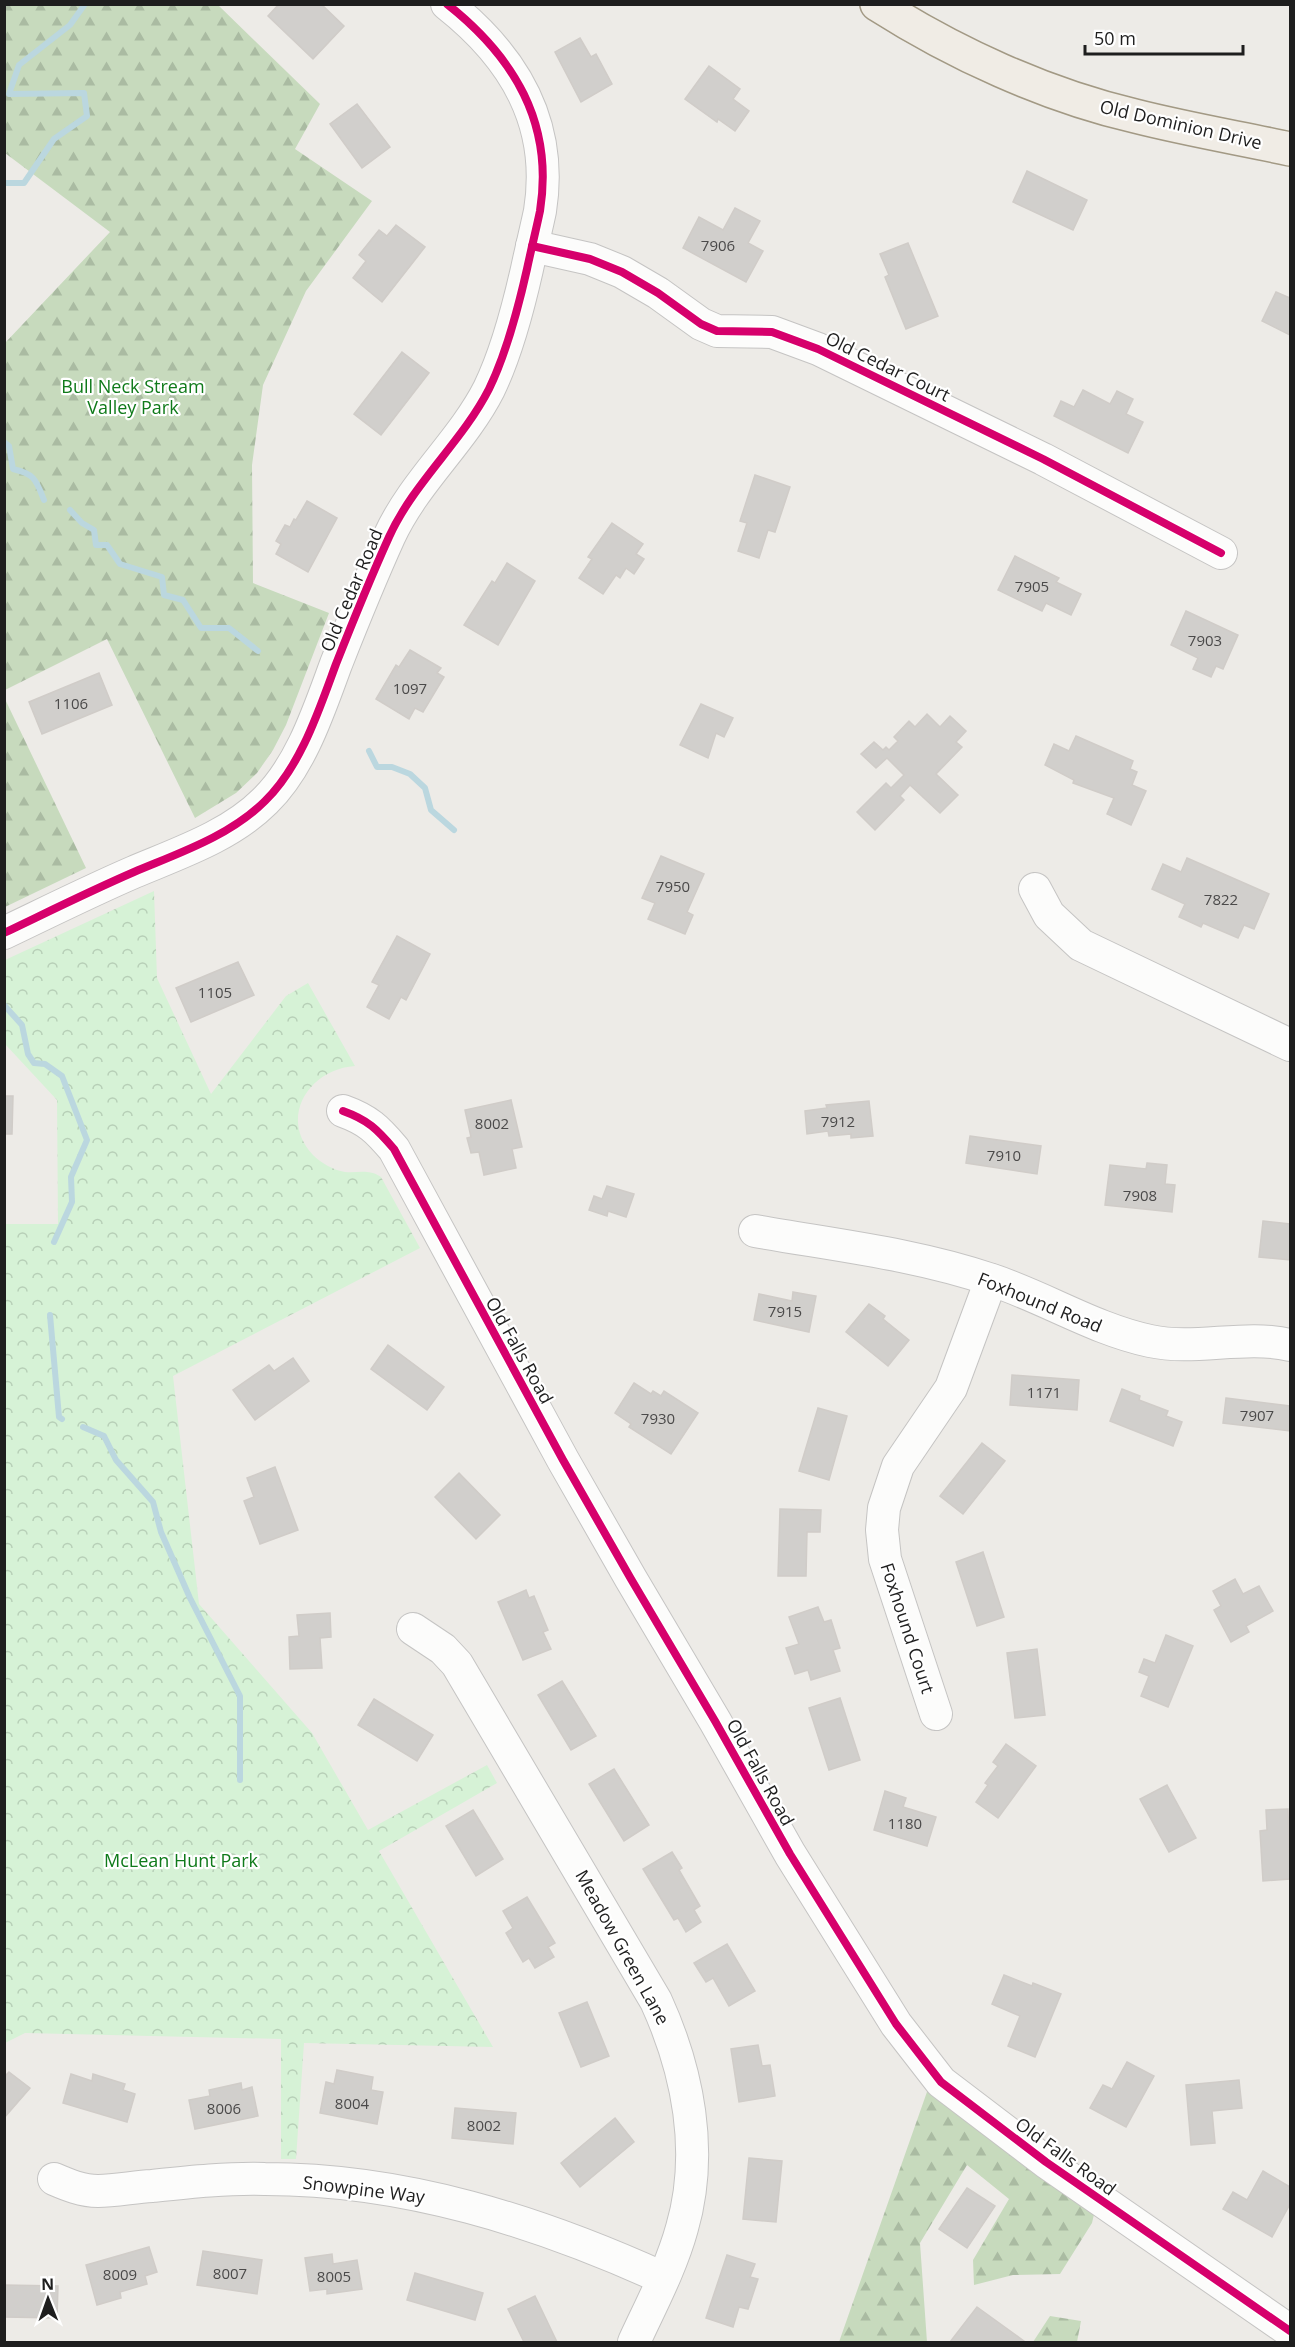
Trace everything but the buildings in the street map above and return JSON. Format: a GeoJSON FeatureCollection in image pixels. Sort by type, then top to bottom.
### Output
{"type":"FeatureCollection","features":[{"type":"Feature","properties":{"kind":"main road","name":"Old Dominion Drive"},"geometry":{"type":"LineString","coordinates":[[877,4],[914,28],[1033,84],[1132,116],[1290,149]]}},
{"type":"Feature","properties":{"kind":"street","name":"Old Cedar Road"},"geometry":{"type":"LineString","coordinates":[[4,933],[214,836],[250,814],[266,801],[300,753],[391,532],[413,495],[459,436],[488,390],[504,352],[522,289],[540,211],[542,153],[530,110],[515,76],[496,49],[473,25],[447,4]]}},
{"type":"Feature","properties":{"kind":"street","name":"Old Cedar Court"},"geometry":{"type":"LineString","coordinates":[[532,246],[590,259],[622,272],[658,293],[701,324],[717,331],[772,332],[818,349],[1043,459],[1221,553]]}},
{"type":"Feature","properties":{"kind":"street"},"geometry":{"type":"LineString","coordinates":[[1035,889],[1049,915],[1081,945],[1290,1046]]}},
{"type":"Feature","properties":{"kind":"street","name":"Old Falls Road"},"geometry":{"type":"LineString","coordinates":[[343,1111],[363,1119],[378,1130],[394,1149],[563,1460],[716,1721],[790,1854],[896,2024],[941,2082],[1046,2162],[1290,2331]]}},
{"type":"Feature","properties":{"kind":"street","name":"Foxhound Road"},"geometry":{"type":"LineString","coordinates":[[755,1231],[911,1258],[991,1280],[1118,1333],[1152,1342],[1192,1344],[1248,1340],[1290,1345]]}},
{"type":"Feature","properties":{"kind":"street","name":"Foxhound Court"},"geometry":{"type":"LineString","coordinates":[[936,1714],[885,1559],[882,1530],[884,1508],[898,1466],[951,1389],[991,1280]]}},
{"type":"Feature","properties":{"kind":"street","name":"Meadow Green Lane"},"geometry":{"type":"LineString","coordinates":[[413,1629],[443,1649],[458,1664],[656,2001],[681,2067],[687,2097],[692,2146],[690,2187],[682,2228],[634,2343]]}},
{"type":"Feature","properties":{"kind":"street","name":"Snowpine Way"},"geometry":{"type":"LineString","coordinates":[[54,2179],[74,2188],[98,2191],[203,2181],[266,2179],[331,2182],[396,2190],[457,2203],[528,2224],[610,2254],[663,2278]]}},
{"type":"Feature","properties":{"kind":"green space","name":"Bull Neck Stream Valley Park"},"geometry":{"type":"Polygon","coordinates":[[[5,4],[218,5],[320,104],[295,149],[372,201],[306,291],[263,385],[252,465],[253,583],[329,613],[286,725],[273,750],[257,773],[236,793],[195,818],[107,639],[5,690],[5,343],[110,232],[5,153],[5,4]]]}},
{"type":"Feature","properties":{"kind":"green space"},"geometry":{"type":"Polygon","coordinates":[[[4,697],[86,868],[5,907],[4,907],[4,697]]]}},
{"type":"Feature","properties":{"kind":"green space","name":"McLean Hunt Park"},"geometry":{"type":"Polygon","coordinates":[[[154,891],[157,978],[211,1094],[286,996],[308,983],[355,1066],[339,1069],[324,1076],[312,1086],[299,1111],[298,1126],[303,1141],[313,1155],[332,1168],[345,1172],[368,1172],[381,1177],[420,1248],[173,1376],[199,1604],[312,1733],[368,1830],[487,1765],[497,1783],[379,1851],[493,2047],[304,2043],[296,2159],[281,2159],[281,2039],[25,2033],[5,2043],[5,1224],[58,1224],[57,1100],[5,1044],[5,960],[154,891]]]}},
{"type":"Feature","properties":{"kind":"green space"},"geometry":{"type":"Polygon","coordinates":[[[928,2089],[1095,2210],[1092,2223],[1060,2274],[1013,2275],[974,2285],[973,2260],[1009,2199],[967,2165],[920,2243],[927,2342],[839,2342],[928,2089]]]}},
{"type":"Feature","properties":{"kind":"green space"},"geometry":{"type":"Polygon","coordinates":[[[1050,2316],[1081,2321],[1077,2342],[1033,2342],[1050,2316]]]}},
{"type":"Feature","properties":{"kind":"waterway"},"geometry":{"type":"LineString","coordinates":[[4,183],[24,183],[54,139],[87,116],[84,93],[9,94],[19,65],[70,25],[85,4]]}},
{"type":"Feature","properties":{"kind":"waterway"},"geometry":{"type":"LineString","coordinates":[[4,442],[9,446],[13,469],[26,473],[34,479],[44,500]]}},
{"type":"Feature","properties":{"kind":"waterway"},"geometry":{"type":"LineString","coordinates":[[70,510],[82,523],[94,530],[96,545],[107,545],[120,564],[162,577],[164,595],[183,600],[201,628],[229,628],[258,651]]}},
{"type":"Feature","properties":{"kind":"waterway"},"geometry":{"type":"LineString","coordinates":[[369,751],[377,767],[392,767],[410,774],[425,788],[431,810],[454,830]]}},
{"type":"Feature","properties":{"kind":"waterway"},"geometry":{"type":"LineString","coordinates":[[4,1005],[22,1025],[28,1054],[34,1063],[45,1064],[62,1076],[87,1140],[71,1177],[72,1202],[54,1242]]}},
{"type":"Feature","properties":{"kind":"waterway"},"geometry":{"type":"LineString","coordinates":[[50,1315],[59,1417],[62,1419]]}},
{"type":"Feature","properties":{"kind":"waterway"},"geometry":{"type":"LineString","coordinates":[[83,1427],[104,1436],[116,1460],[153,1502],[161,1532],[190,1598],[240,1696],[240,1780]]}},
{"type":"Feature","properties":{"kind":"cycle path"},"geometry":{"type":"LineString","coordinates":[[4,933],[220,834],[251,813],[278,787],[308,737],[362,600],[399,517],[466,427],[489,389],[511,330],[540,211],[543,179],[541,149],[524,94],[510,70],[492,46],[447,4]]}},
{"type":"Feature","properties":{"kind":"cycle path"},"geometry":{"type":"LineString","coordinates":[[532,246],[590,259],[622,272],[658,293],[701,324],[717,331],[772,332],[818,349],[1043,459],[1221,553]]}},
{"type":"Feature","properties":{"kind":"cycle path"},"geometry":{"type":"LineString","coordinates":[[343,1111],[372,1126],[394,1149],[563,1460],[790,1854],[896,2024],[941,2082],[1046,2162],[1290,2331]]}}]}
